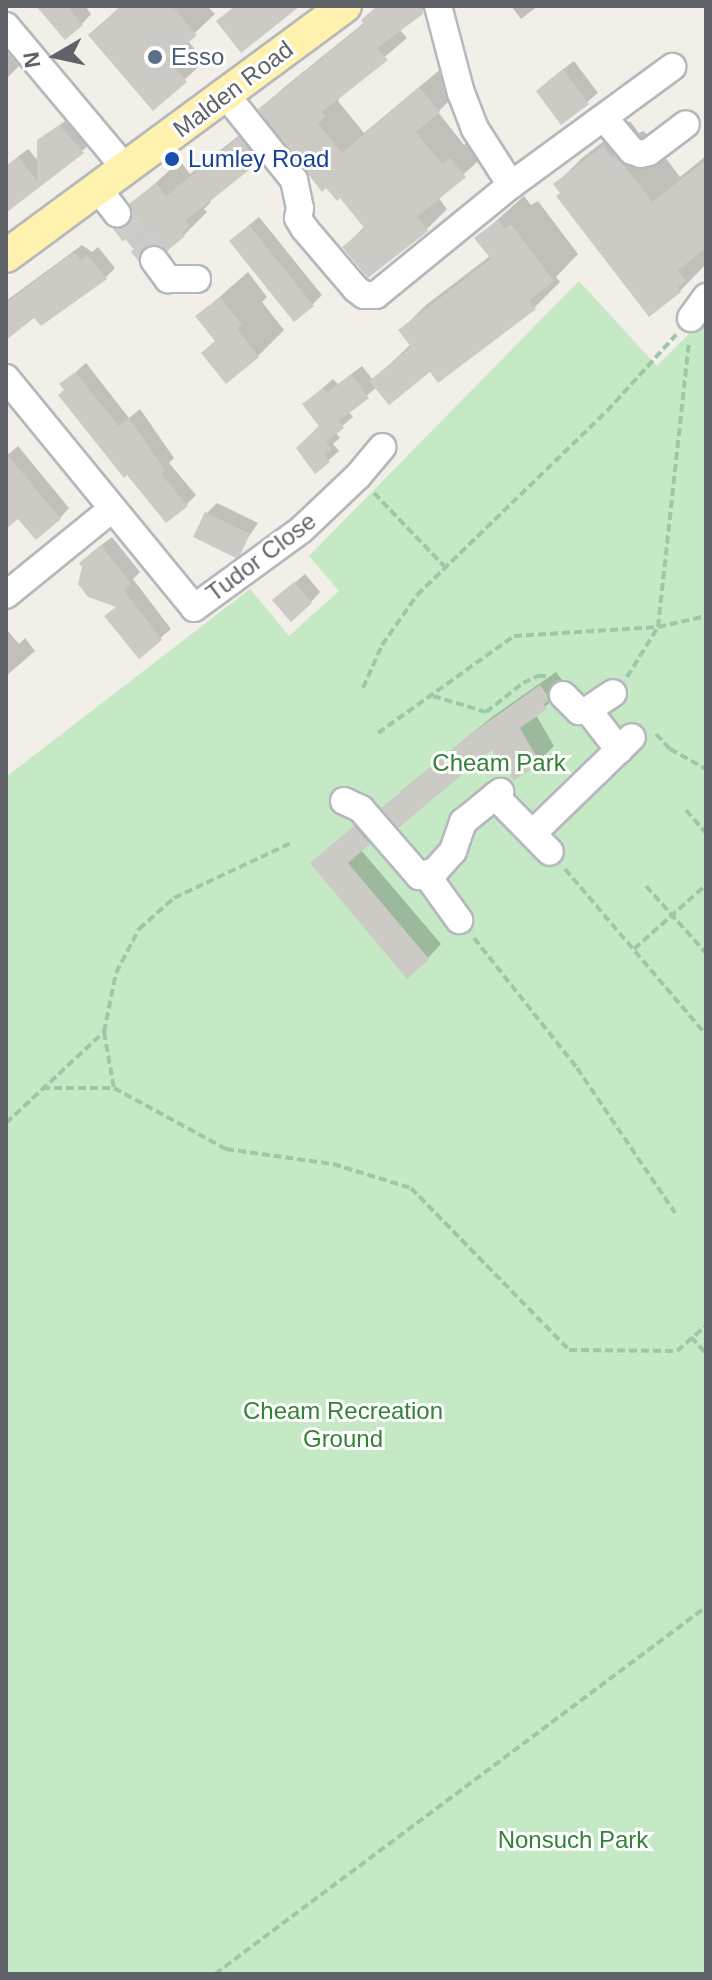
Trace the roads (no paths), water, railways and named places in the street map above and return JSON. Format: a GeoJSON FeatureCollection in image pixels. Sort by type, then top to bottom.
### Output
{"type":"FeatureCollection","features":[{"type":"Feature","properties":{"kind":"main road","name":"Malden Road"},"geometry":{"type":"LineString","coordinates":[[6,256],[108,201],[126,169],[345,6]]}},
{"type":"Feature","properties":{"kind":"street"},"geometry":{"type":"LineString","coordinates":[[438,6],[475,129],[511,185]]}},
{"type":"Feature","properties":{"kind":"street"},"geometry":{"type":"LineString","coordinates":[[6,26],[126,169]]}},
{"type":"Feature","properties":{"kind":"street"},"geometry":{"type":"LineString","coordinates":[[226,95],[294,180],[298,218],[304,228],[364,295],[376,295],[511,185],[672,67]]}},
{"type":"Feature","properties":{"kind":"street"},"geometry":{"type":"LineString","coordinates":[[605,119],[632,151],[641,154],[649,152],[686,124]]}},
{"type":"Feature","properties":{"kind":"street"},"geometry":{"type":"LineString","coordinates":[[154,260],[168,279],[197,279]]}},
{"type":"Feature","properties":{"kind":"street","name":"Tudor Close"},"geometry":{"type":"LineString","coordinates":[[6,378],[200,614],[358,476],[382,447]]}},
{"type":"Feature","properties":{"kind":"street"},"geometry":{"type":"LineString","coordinates":[[6,595],[112,509]]}},
{"type":"Feature","properties":{"kind":"street"},"geometry":{"type":"LineString","coordinates":[[558,686],[579,711],[588,710],[613,693]]}},
{"type":"Feature","properties":{"kind":"street"},"geometry":{"type":"LineString","coordinates":[[344,801],[361,809],[419,876],[435,871],[453,851],[463,822],[498,794],[542,842],[634,739],[588,710]]}},
{"type":"Feature","properties":{"kind":"street"},"geometry":{"type":"LineString","coordinates":[[426,874],[459,920]]}},
{"type":"Feature","properties":{"kind":"tunnel"},"geometry":{"type":"LineString","coordinates":[[117,213],[154,260]]}},
{"type":"Feature","properties":{"kind":"place","name":"Esso"},"geometry":{"type":"Point","coordinates":[155,57]}},
{"type":"Feature","properties":{"kind":"place","name":"Lumley Road"},"geometry":{"type":"Point","coordinates":[172,159]}},
{"type":"Feature","properties":{"kind":"park label","name":"Cheam Park"},"geometry":{"type":"Point","coordinates":[499,763]}},
{"type":"Feature","properties":{"kind":"park label","name":"Cheam Recreation Ground"},"geometry":{"type":"Point","coordinates":[343,1425]}},
{"type":"Feature","properties":{"kind":"park label","name":"Nonsuch Park"},"geometry":{"type":"Point","coordinates":[573,1840]}}]}
